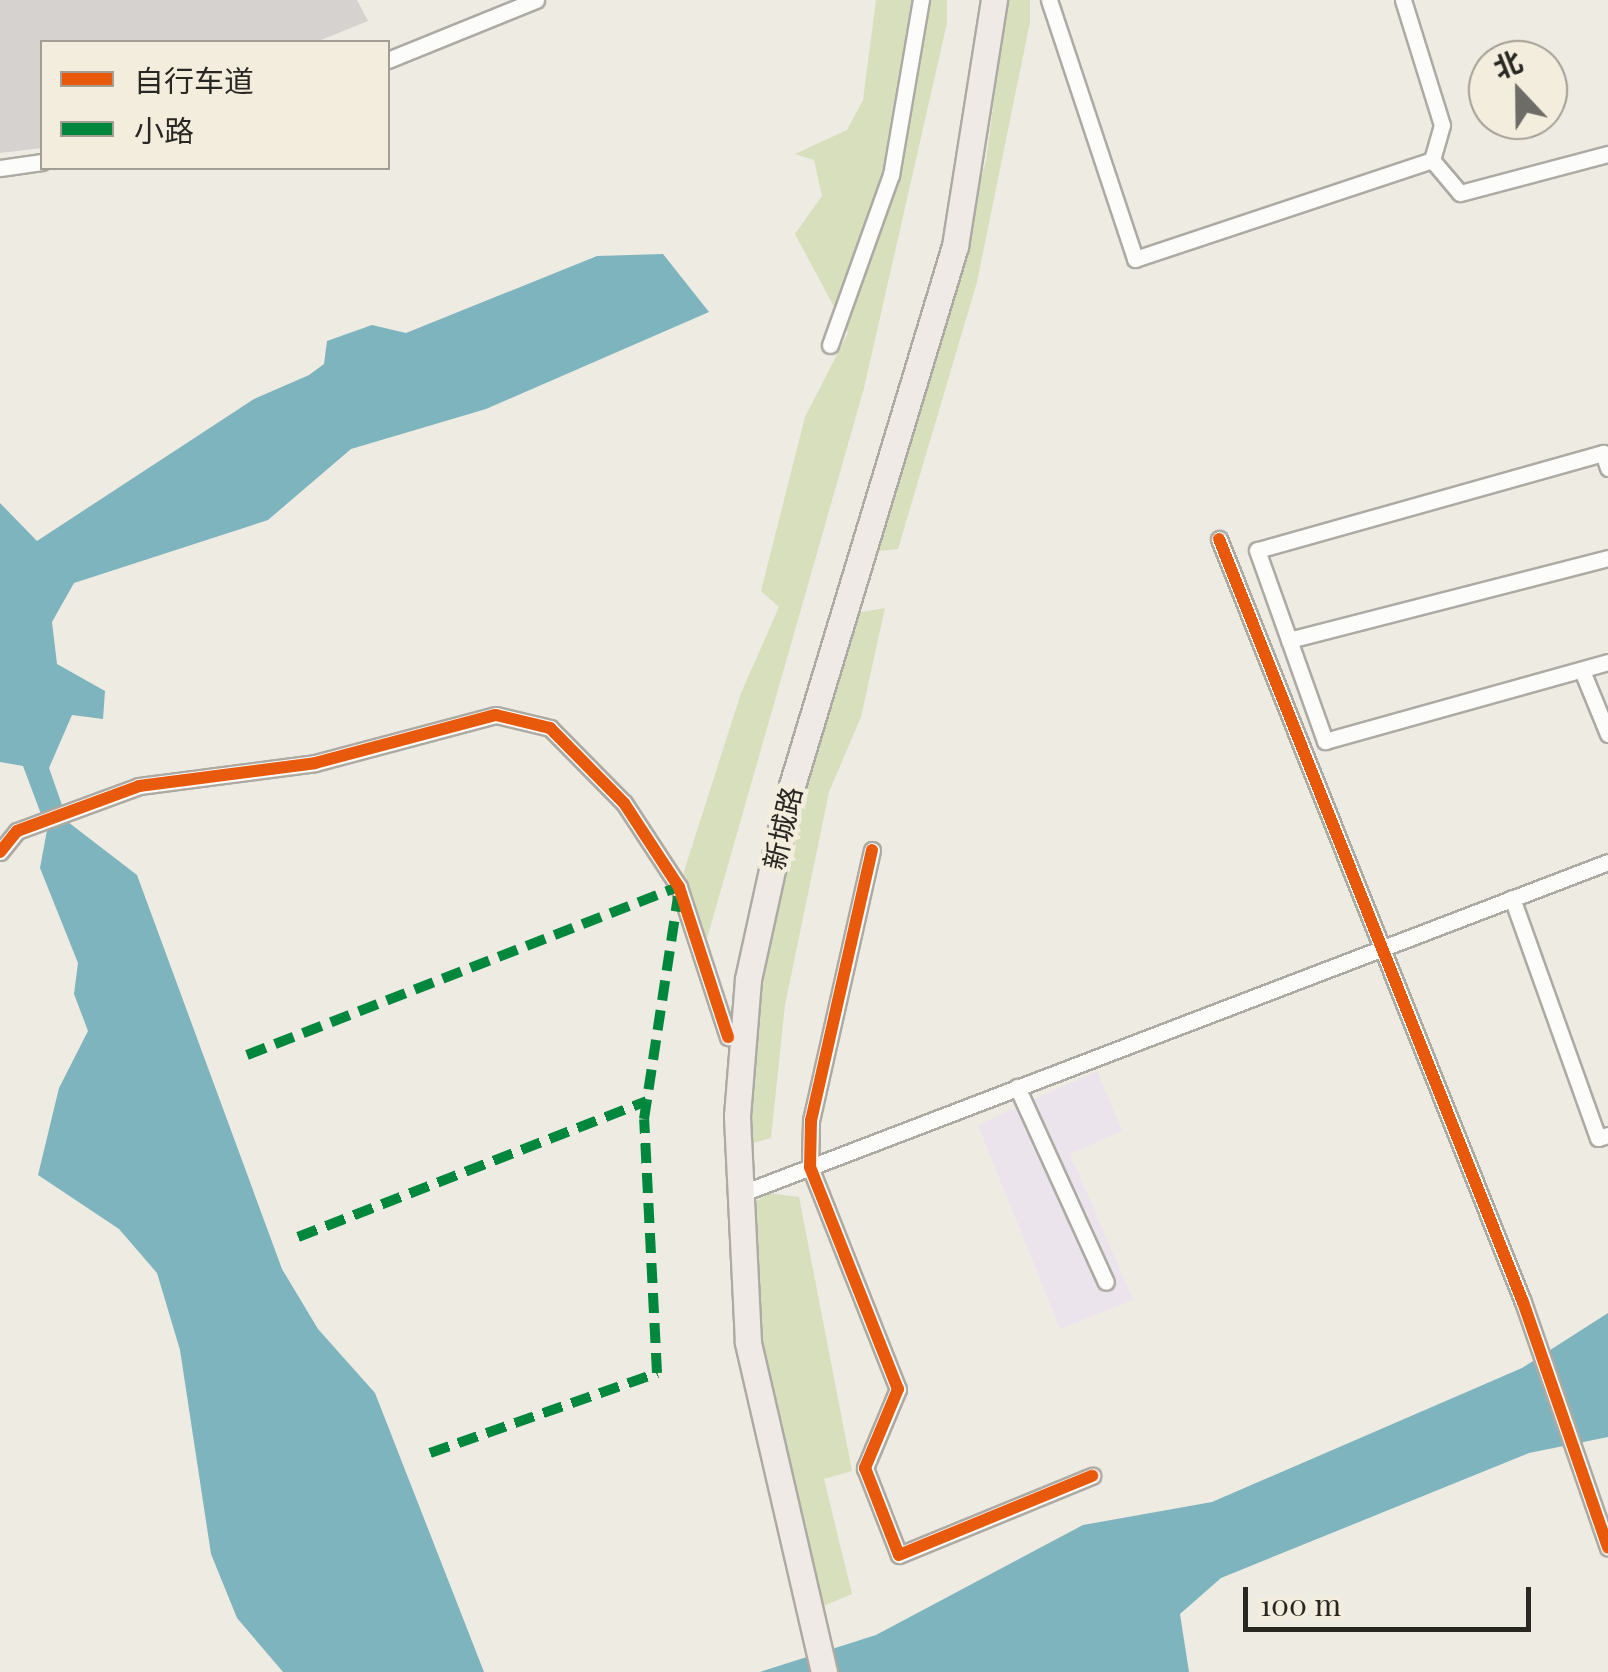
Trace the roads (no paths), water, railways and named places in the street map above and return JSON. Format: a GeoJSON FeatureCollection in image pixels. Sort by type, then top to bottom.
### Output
{"type":"FeatureCollection","features":[{"type":"Feature","properties":{"kind":"main road","name":"新城路"},"geometry":{"type":"LineString","coordinates":[[824,1672],[808,1655],[734,1344],[721,1116],[728,1037],[773,798],[940,242],[979,0]]}},
{"type":"Feature","properties":{"kind":"main road","name":"新城路"},"geometry":{"type":"LineString","coordinates":[[808,1655],[748,1342],[740,1194],[752,962],[793,783],[954,246],[994,0]]}},
{"type":"Feature","properties":{"kind":"street"},"geometry":{"type":"LineString","coordinates":[[390,59],[536,0]]}},
{"type":"Feature","properties":{"kind":"street"},"geometry":{"type":"LineString","coordinates":[[830,345],[891,175],[921,0]]}},
{"type":"Feature","properties":{"kind":"street"},"geometry":{"type":"LineString","coordinates":[[1049,0],[1134,259],[1432,160]]}},
{"type":"Feature","properties":{"kind":"street"},"geometry":{"type":"LineString","coordinates":[[1403,0],[1442,125],[1432,160]]}},
{"type":"Feature","properties":{"kind":"street"},"geometry":{"type":"LineString","coordinates":[[1432,160],[1460,193],[1608,154]]}},
{"type":"Feature","properties":{"kind":"street"},"geometry":{"type":"LineString","coordinates":[[0,168],[40,162]]}},
{"type":"Feature","properties":{"kind":"street"},"geometry":{"type":"LineString","coordinates":[[1608,468],[1603,453],[1256,550],[1325,741],[1582,673],[1608,662]]}},
{"type":"Feature","properties":{"kind":"street"},"geometry":{"type":"LineString","coordinates":[[1219,539],[1523,1302],[1608,1548]]}},
{"type":"Feature","properties":{"kind":"street"},"geometry":{"type":"LineString","coordinates":[[1289,640],[1608,558]]}},
{"type":"Feature","properties":{"kind":"street"},"geometry":{"type":"LineString","coordinates":[[1582,673],[1608,734]]}},
{"type":"Feature","properties":{"kind":"street"},"geometry":{"type":"LineString","coordinates":[[0,852],[17,831],[139,786],[315,763],[496,715],[550,728],[624,803],[680,887],[728,1037]]}},
{"type":"Feature","properties":{"kind":"street"},"geometry":{"type":"LineString","coordinates":[[872,850],[811,1120],[810,1167],[898,1389],[865,1468],[900,1555],[1092,1476]]}},
{"type":"Feature","properties":{"kind":"street"},"geometry":{"type":"LineString","coordinates":[[740,1194],[1608,862]]}},
{"type":"Feature","properties":{"kind":"street"},"geometry":{"type":"LineString","coordinates":[[1512,898],[1598,1138],[1608,1135]]}},
{"type":"Feature","properties":{"kind":"street"},"geometry":{"type":"LineString","coordinates":[[1017,1087],[1106,1282]]}},
{"type":"Feature","properties":{"kind":"water"},"geometry":{"type":"Polygon","coordinates":[[[663,254],[709,312],[486,409],[351,449],[268,520],[74,583],[52,622],[57,664],[105,691],[103,719],[72,715],[49,768],[68,822],[137,875],[282,1269],[318,1329],[375,1393],[484,1672],[283,1672],[237,1618],[211,1554],[180,1350],[157,1273],[119,1229],[38,1175],[59,1088],[88,1031],[74,994],[78,963],[40,868],[47,830],[23,766],[0,762],[0,503],[37,541],[254,399],[309,375],[324,364],[327,341],[372,325],[406,333],[597,256],[663,254]]]}},
{"type":"Feature","properties":{"kind":"water"},"geometry":{"type":"Polygon","coordinates":[[[1608,1313],[1608,1437],[1529,1453],[1221,1578],[1180,1614],[1189,1672],[760,1672],[876,1635],[1083,1525],[1212,1502],[1522,1368],[1608,1313]]]}}]}
